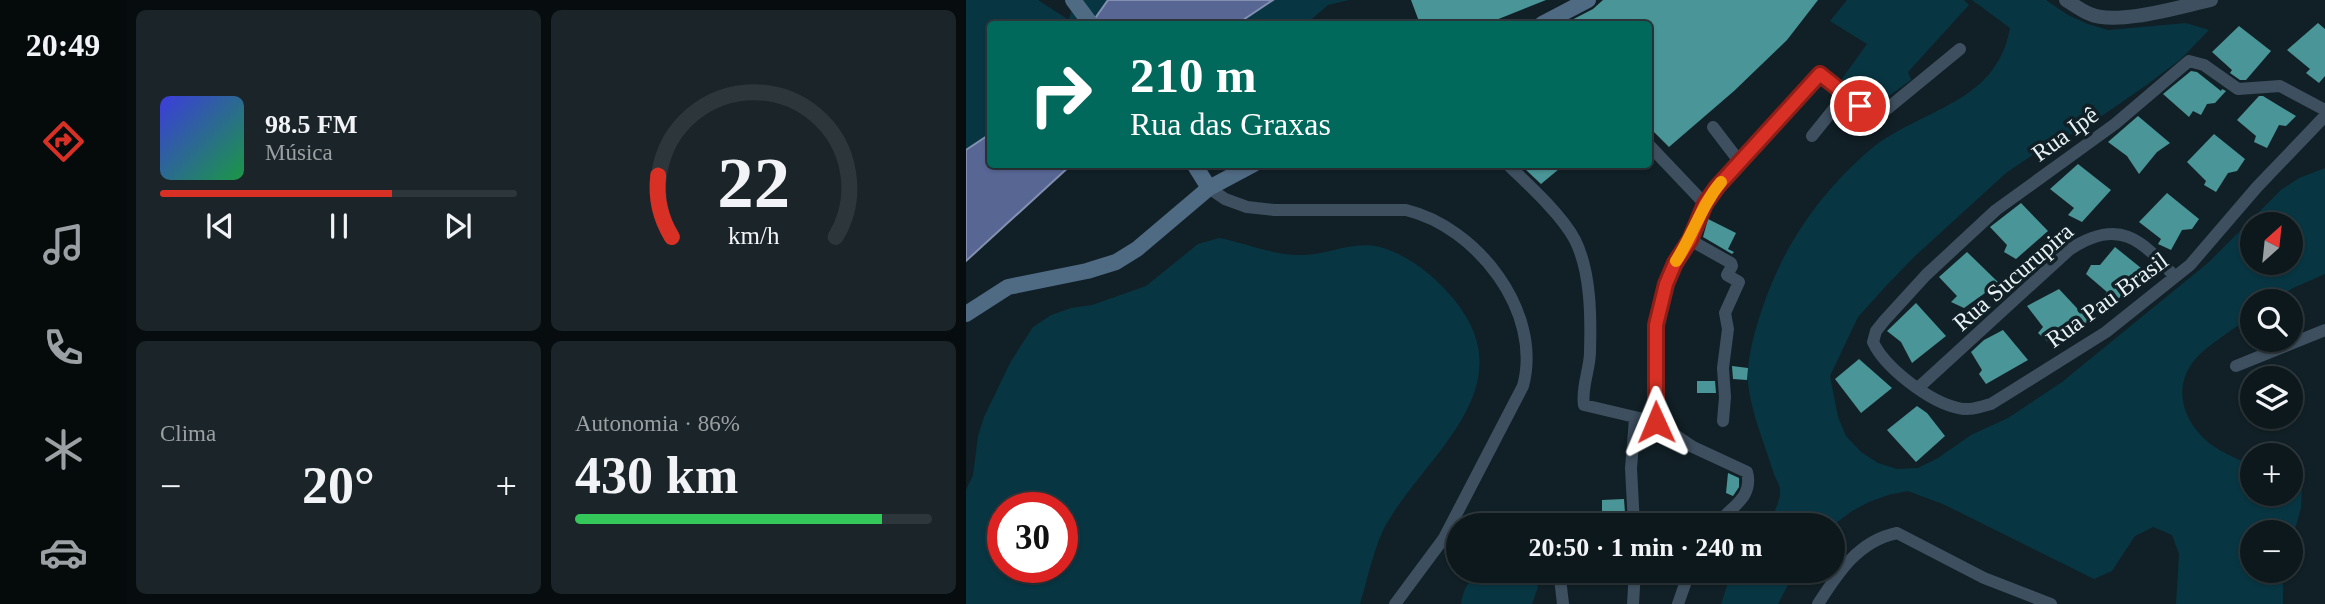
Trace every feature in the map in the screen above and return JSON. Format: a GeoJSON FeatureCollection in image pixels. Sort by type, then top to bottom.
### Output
{"type":"FeatureCollection","features":[{"type":"Feature","properties":{"kind":"main road"},"geometry":{"type":"LineString","coordinates":[[1549,21],[1588,0]]}},
{"type":"Feature","properties":{"kind":"main road"},"geometry":{"type":"LineString","coordinates":[[1077,5],[1089,21]]}},
{"type":"Feature","properties":{"kind":"main road"},"geometry":{"type":"LineString","coordinates":[[1196,168],[1209,188]]}},
{"type":"Feature","properties":{"kind":"main road"},"geometry":{"type":"LineString","coordinates":[[966,314],[1008,287],[1087,271],[1116,262],[1137,249],[1209,188],[1246,168]]}},
{"type":"Feature","properties":{"kind":"street"},"geometry":{"type":"LineString","coordinates":[[2066,0],[2092,15],[2115,17],[2211,0]]}},
{"type":"Feature","properties":{"kind":"street"},"geometry":{"type":"LineString","coordinates":[[1656,422],[1656,325],[1666,284],[1675,263],[1690,240],[1705,204],[1740,161],[1820,74],[1876,118],[1961,50]]}},
{"type":"Feature","properties":{"kind":"street","name":"Rua Ipê"},"geometry":{"type":"LineString","coordinates":[[1878,352],[1873,342],[1876,331],[1926,275],[1996,210],[2115,124],[2189,61],[2204,65],[2238,89],[2280,86],[2325,110]]}},
{"type":"Feature","properties":{"kind":"street"},"geometry":{"type":"LineString","coordinates":[[1812,136],[1845,95]]}},
{"type":"Feature","properties":{"kind":"street","name":"Rua Pau Brasil"},"geometry":{"type":"LineString","coordinates":[[1878,352],[1918,388],[1942,402],[1959,408],[1976,409],[1991,404],[2106,332],[2175,278],[2190,265],[2257,187],[2325,116]]}},
{"type":"Feature","properties":{"kind":"street"},"geometry":{"type":"LineString","coordinates":[[1713,127],[1740,161]]}},
{"type":"Feature","properties":{"kind":"street"},"geometry":{"type":"LineString","coordinates":[[1652,148],[1705,204]]}},
{"type":"Feature","properties":{"kind":"street"},"geometry":{"type":"LineString","coordinates":[[1511,168],[1550,207],[1574,238],[1580,252],[1591,329],[1584,405],[1656,422],[1693,446],[1747,472],[1747,489],[1738,506],[1730,513]]}},
{"type":"Feature","properties":{"kind":"street"},"geometry":{"type":"LineString","coordinates":[[1209,188],[1225,199],[1247,207],[1275,210],[1406,210],[1426,215],[1449,227],[1484,257],[1514,304],[1523,324],[1528,347],[1528,367],[1523,386],[1444,538],[1395,604]]}},
{"type":"Feature","properties":{"kind":"street","name":"Rua Sucurupira"},"geometry":{"type":"LineString","coordinates":[[1918,388],[2069,250],[2088,237],[2122,234],[2149,248],[2175,278]]}},
{"type":"Feature","properties":{"kind":"street"},"geometry":{"type":"LineString","coordinates":[[1690,240],[1731,263],[1727,275],[1739,282],[1726,313],[1728,329],[1723,368],[1723,421]]}},
{"type":"Feature","properties":{"kind":"street"},"geometry":{"type":"LineString","coordinates":[[2236,366],[2325,330]]}},
{"type":"Feature","properties":{"kind":"street"},"geometry":{"type":"LineString","coordinates":[[1633,513],[1631,468],[1635,419]]}},
{"type":"Feature","properties":{"kind":"street"},"geometry":{"type":"LineString","coordinates":[[1818,604],[1855,553],[1880,538],[1897,533],[1984,578],[2051,604]]}},
{"type":"Feature","properties":{"kind":"street"},"geometry":{"type":"LineString","coordinates":[[1561,583],[1563,604]]}},
{"type":"Feature","properties":{"kind":"street"},"geometry":{"type":"LineString","coordinates":[[1633,604],[1634,583]]}},
{"type":"Feature","properties":{"kind":"street"},"geometry":{"type":"LineString","coordinates":[[1678,604],[1685,583]]}},
{"type":"Feature","properties":{"kind":"shaded area"},"geometry":{"type":"Polygon","coordinates":[[[966,0],[1038,0],[1069,20],[1074,0],[1108,0],[1093,21],[987,21],[987,136],[966,150],[966,0]]]}},
{"type":"Feature","properties":{"kind":"shaded area"},"geometry":{"type":"Polygon","coordinates":[[[1274,0],[1349,0],[1328,5],[1309,21],[1242,21],[1274,0]]]}},
{"type":"Feature","properties":{"kind":"shaded area"},"geometry":{"type":"Polygon","coordinates":[[[1847,0],[1964,0],[1969,5],[1908,72],[1911,80],[1876,105],[1841,80],[1867,44],[1830,21],[1847,0]]]}},
{"type":"Feature","properties":{"kind":"shaded area"},"geometry":{"type":"Polygon","coordinates":[[[1972,0],[2046,0],[2068,15],[2108,30],[2186,23],[2209,30],[2181,59],[2148,84],[2080,131],[2043,148],[2006,173],[1914,257],[1858,317],[1830,376],[1838,417],[1846,436],[1861,452],[1878,463],[1897,469],[1918,468],[1938,458],[1971,435],[2008,418],[2062,382],[2209,262],[2240,231],[2240,275],[2303,275],[2303,212],[2259,212],[2281,190],[2299,178],[2325,168],[2325,274],[2292,289],[2240,289],[2240,324],[2200,354],[2185,376],[2182,388],[2186,412],[2199,433],[2219,450],[2240,460],[2240,506],[2301,506],[2298,520],[2240,520],[2240,583],[2283,583],[2283,604],[2176,604],[2179,554],[2172,535],[2153,527],[2135,536],[2112,571],[2094,579],[1945,505],[1908,491],[1869,502],[1845,516],[1845,513],[1773,513],[1778,504],[1780,488],[1755,416],[1748,370],[1758,321],[1782,261],[1810,215],[1858,161],[1891,135],[1973,89],[1989,74],[2002,54],[2010,28],[1972,0]]]}},
{"type":"Feature","properties":{"kind":"shaded area"},"geometry":{"type":"Polygon","coordinates":[[[1219,238],[1292,255],[1370,245],[1391,251],[1413,262],[1432,276],[1456,302],[1474,333],[1480,363],[1475,392],[1462,419],[1387,523],[1375,551],[1360,604],[966,604],[966,490],[973,475],[978,436],[984,417],[1011,361],[1033,327],[1051,315],[1092,305],[1146,286],[1198,244],[1219,238]]]}},
{"type":"Feature","properties":{"kind":"shaded area"},"geometry":{"type":"Polygon","coordinates":[[[1536,583],[1538,587],[1532,604],[1461,604],[1467,585],[1536,583]]]}},
{"type":"Feature","properties":{"kind":"shaded area"},"geometry":{"type":"Polygon","coordinates":[[[1728,583],[1789,583],[1778,604],[1721,604],[1728,583]]]}},
{"type":"Feature","properties":{"kind":"water"},"geometry":{"type":"Polygon","coordinates":[[[1108,0],[1273,0],[1242,21],[1093,21],[1108,0]]]}},
{"type":"Feature","properties":{"kind":"water"},"geometry":{"type":"Polygon","coordinates":[[[987,136],[987,168],[1068,168],[966,261],[966,150],[987,136]]]}},
{"type":"Feature","properties":{"kind":"building"},"geometry":{"type":"Polygon","coordinates":[[[1411,0],[1546,0],[1494,21],[1419,21],[1411,0]]]}},
{"type":"Feature","properties":{"kind":"building"},"geometry":{"type":"Polygon","coordinates":[[[1603,0],[1818,0],[1787,40],[1734,91],[1669,147],[1652,130],[1652,21],[1570,21],[1593,9],[1603,0]]]}},
{"type":"Feature","properties":{"kind":"building"},"geometry":{"type":"Polygon","coordinates":[[[2318,23],[2325,29],[2325,76],[2319,83],[2306,73],[2310,69],[2287,50],[2318,23]]]}},
{"type":"Feature","properties":{"kind":"building"},"geometry":{"type":"Polygon","coordinates":[[[2239,26],[2271,51],[2246,80],[2240,80],[2230,73],[2232,70],[2212,52],[2239,26]]]}},
{"type":"Feature","properties":{"kind":"building"},"geometry":{"type":"Polygon","coordinates":[[[2191,71],[2197,72],[2221,91],[2226,91],[2215,103],[2207,104],[2201,115],[2193,111],[2189,117],[2163,94],[2191,71]]]}},
{"type":"Feature","properties":{"kind":"building"},"geometry":{"type":"Polygon","coordinates":[[[2259,96],[2296,116],[2286,126],[2279,125],[2267,148],[2254,142],[2256,136],[2237,120],[2259,96]]]}},
{"type":"Feature","properties":{"kind":"building"},"geometry":{"type":"Polygon","coordinates":[[[2138,116],[2170,143],[2157,152],[2139,174],[2127,156],[2108,142],[2138,116]]]}},
{"type":"Feature","properties":{"kind":"building"},"geometry":{"type":"Polygon","coordinates":[[[2214,134],[2245,159],[2237,171],[2228,173],[2216,192],[2204,185],[2206,181],[2187,162],[2214,134]]]}},
{"type":"Feature","properties":{"kind":"building"},"geometry":{"type":"Polygon","coordinates":[[[2078,164],[2111,190],[2082,222],[2068,215],[2074,208],[2050,189],[2078,164]]]}},
{"type":"Feature","properties":{"kind":"building"},"geometry":{"type":"Polygon","coordinates":[[[1526,168],[1560,168],[1541,184],[1526,168]]]}},
{"type":"Feature","properties":{"kind":"building"},"geometry":{"type":"Polygon","coordinates":[[[2167,193],[2199,219],[2192,229],[2182,230],[2171,250],[2158,244],[2161,239],[2139,222],[2167,193]]]}},
{"type":"Feature","properties":{"kind":"building"},"geometry":{"type":"Polygon","coordinates":[[[2021,203],[2048,231],[2016,259],[2004,252],[2007,245],[1990,227],[2021,203]]]}},
{"type":"Feature","properties":{"kind":"building"},"geometry":{"type":"Polygon","coordinates":[[[1708,219],[1736,233],[1728,249],[1734,252],[1732,254],[1703,237],[1708,219]]]}},
{"type":"Feature","properties":{"kind":"building"},"geometry":{"type":"Polygon","coordinates":[[[2115,247],[2146,272],[2115,302],[2103,296],[2107,292],[2086,274],[2091,265],[2100,265],[2115,247]]]}},
{"type":"Feature","properties":{"kind":"building"},"geometry":{"type":"Polygon","coordinates":[[[1967,252],[1999,283],[1964,308],[1951,302],[1957,296],[1939,277],[1967,252]]]}},
{"type":"Feature","properties":{"kind":"building"},"geometry":{"type":"Polygon","coordinates":[[[2059,289],[2089,321],[2049,343],[2038,333],[2043,327],[2027,306],[2059,289]]]}},
{"type":"Feature","properties":{"kind":"building"},"geometry":{"type":"Polygon","coordinates":[[[1916,303],[1946,336],[1912,363],[1901,342],[1887,331],[1916,303]]]}},
{"type":"Feature","properties":{"kind":"building"},"geometry":{"type":"Polygon","coordinates":[[[2003,330],[2028,360],[1986,384],[1979,374],[1982,370],[1971,352],[1984,340],[2003,330]]]}},
{"type":"Feature","properties":{"kind":"building"},"geometry":{"type":"Polygon","coordinates":[[[1859,359],[1892,388],[1861,413],[1835,379],[1859,359]]]}},
{"type":"Feature","properties":{"kind":"building"},"geometry":{"type":"Polygon","coordinates":[[[1732,366],[1748,368],[1747,380],[1733,379],[1732,366]]]}},
{"type":"Feature","properties":{"kind":"building"},"geometry":{"type":"Polygon","coordinates":[[[1697,381],[1715,381],[1716,393],[1697,393],[1697,381]]]}},
{"type":"Feature","properties":{"kind":"building"},"geometry":{"type":"Polygon","coordinates":[[[1917,406],[1927,413],[1945,436],[1916,462],[1887,430],[1917,406]]]}},
{"type":"Feature","properties":{"kind":"building"},"geometry":{"type":"Polygon","coordinates":[[[1728,473],[1739,478],[1739,487],[1733,496],[1726,493],[1728,473]]]}},
{"type":"Feature","properties":{"kind":"building"},"geometry":{"type":"Polygon","coordinates":[[[1624,499],[1625,513],[1602,512],[1602,500],[1624,499]]]}},
{"type":"Feature","properties":{"kind":"slow traffic"},"geometry":{"type":"LineString","coordinates":[[1676,261],[1690,240],[1705,204],[1721,182]]}},
{"type":"Feature","properties":{"kind":"route"},"geometry":{"type":"LineString","coordinates":[[1656,422],[1656,325],[1666,284],[1675,263],[1690,240],[1705,204],[1724,178],[1820,74],[1860,106]]}}]}
